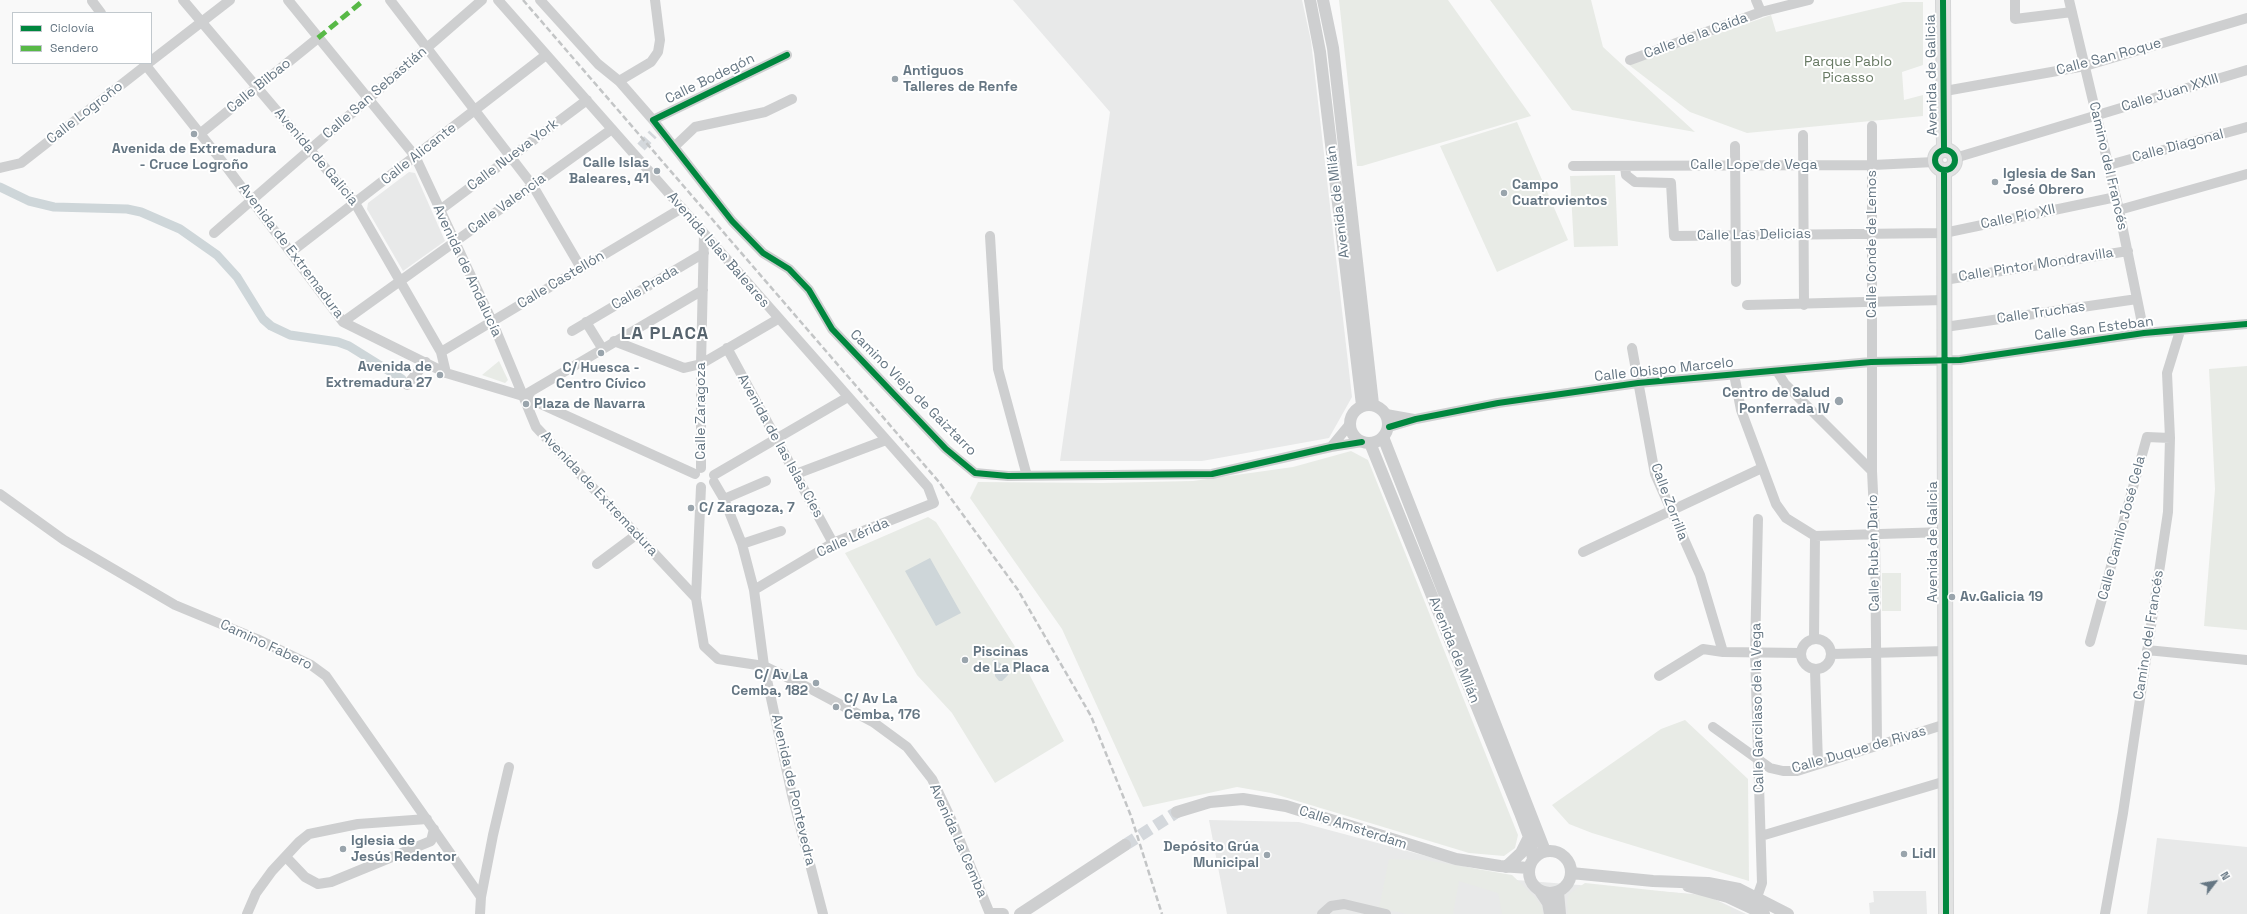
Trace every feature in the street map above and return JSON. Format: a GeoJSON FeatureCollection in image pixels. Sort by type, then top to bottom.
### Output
{"type":"FeatureCollection","features":[{"type":"Feature","properties":{"kind":"main road","name":"Avenida de Galicia"},"geometry":{"type":"LineString","coordinates":[[1943,0],[1945,91],[1950,154]]}},
{"type":"Feature","properties":{"kind":"main road"},"geometry":{"type":"LineString","coordinates":[[1939,166],[1938,152],[1950,154]]}},
{"type":"Feature","properties":{"kind":"main road","name":"Avenida de Galicia"},"geometry":{"type":"LineString","coordinates":[[1939,166],[1944,233],[1946,914]]}},
{"type":"Feature","properties":{"kind":"street","name":"Avenida de Galicia"},"geometry":{"type":"LineString","coordinates":[[183,0],[355,203],[441,352],[446,373]]}},
{"type":"Feature","properties":{"kind":"street","name":"Calle Logroño"},"geometry":{"type":"LineString","coordinates":[[152,59],[230,0]]}},
{"type":"Feature","properties":{"kind":"street","name":"Avenida de Andalucía"},"geometry":{"type":"LineString","coordinates":[[288,0],[415,156],[492,321],[523,396]]}},
{"type":"Feature","properties":{"kind":"street"},"geometry":{"type":"LineString","coordinates":[[390,0],[534,186],[581,268]]}},
{"type":"Feature","properties":{"kind":"street","name":"Calle San Sebastián"},"geometry":{"type":"LineString","coordinates":[[214,233],[482,0]]}},
{"type":"Feature","properties":{"kind":"street","name":"Avenida Islas Baleares"},"geometry":{"type":"LineString","coordinates":[[498,0],[612,129],[638,150],[682,208],[704,234],[928,487],[934,503]]}},
{"type":"Feature","properties":{"kind":"street","name":"Camino Viejo de Gaiztarro"},"geometry":{"type":"LineString","coordinates":[[540,0],[598,64],[619,81],[655,127],[674,147],[732,221],[763,253],[794,274],[809,290],[832,329],[946,449],[975,472],[1027,476],[1212,474],[1330,447],[1366,443]]}},
{"type":"Feature","properties":{"kind":"street"},"geometry":{"type":"LineString","coordinates":[[619,81],[651,62],[658,52],[660,40],[655,0]]}},
{"type":"Feature","properties":{"kind":"street","name":"Avenida de Milán"},"geometry":{"type":"LineString","coordinates":[[1310,0],[1320,52],[1367,405]]}},
{"type":"Feature","properties":{"kind":"street","name":"Avenida de Milán"},"geometry":{"type":"LineString","coordinates":[[1323,0],[1333,48],[1367,405]]}},
{"type":"Feature","properties":{"kind":"street"},"geometry":{"type":"LineString","coordinates":[[1756,0],[1761,12]]}},
{"type":"Feature","properties":{"kind":"street","name":"Calle de la Caída"},"geometry":{"type":"LineString","coordinates":[[1630,60],[1761,12],[1808,0]]}},
{"type":"Feature","properties":{"kind":"street"},"geometry":{"type":"LineString","coordinates":[[2015,0],[2015,19],[2072,12]]}},
{"type":"Feature","properties":{"kind":"street","name":"Camino del Francés"},"geometry":{"type":"LineString","coordinates":[[2069,0],[2095,115],[2109,165],[2144,333]]}},
{"type":"Feature","properties":{"kind":"street"},"geometry":{"type":"LineString","coordinates":[[92,2],[101,12]]}},
{"type":"Feature","properties":{"kind":"street","name":"Calle San Roque"},"geometry":{"type":"LineString","coordinates":[[1945,91],[2085,66],[2247,18]]}},
{"type":"Feature","properties":{"kind":"street","name":"Calle Bilbao"},"geometry":{"type":"LineString","coordinates":[[201,134],[318,38]]}},
{"type":"Feature","properties":{"kind":"street","name":"Calle Alicante"},"geometry":{"type":"LineString","coordinates":[[291,252],[476,110],[546,54]]}},
{"type":"Feature","properties":{"kind":"street","name":"Calle Bodegón"},"geometry":{"type":"LineString","coordinates":[[655,127],[787,55]]}},
{"type":"Feature","properties":{"kind":"street","name":"Calle Logroño"},"geometry":{"type":"LineString","coordinates":[[0,168],[21,163],[146,64]]}},
{"type":"Feature","properties":{"kind":"street","name":"Avenida de Extremadura"},"geometry":{"type":"LineString","coordinates":[[148,64],[344,322],[446,373],[523,396],[536,427],[696,598]]}},
{"type":"Feature","properties":{"kind":"street","name":"Calle Juan XXIII"},"geometry":{"type":"LineString","coordinates":[[1950,154],[2095,115],[2247,70]]}},
{"type":"Feature","properties":{"kind":"street"},"geometry":{"type":"LineString","coordinates":[[674,147],[695,127],[765,112],[792,99]]}},
{"type":"Feature","properties":{"kind":"street","name":"Calle Nueva York"},"geometry":{"type":"LineString","coordinates":[[440,210],[587,100]]}},
{"type":"Feature","properties":{"kind":"street","name":"Calle Conde de Lemos"},"geometry":{"type":"LineString","coordinates":[[1871,362],[1872,126]]}},
{"type":"Feature","properties":{"kind":"street","name":"Calle Diagonal"},"geometry":{"type":"LineString","coordinates":[[2109,165],[2247,127]]}},
{"type":"Feature","properties":{"kind":"street","name":"Calle Valencia"},"geometry":{"type":"LineString","coordinates":[[344,322],[612,129]]}},
{"type":"Feature","properties":{"kind":"street"},"geometry":{"type":"LineString","coordinates":[[1803,135],[1804,305]]}},
{"type":"Feature","properties":{"kind":"street"},"geometry":{"type":"LineString","coordinates":[[1735,146],[1737,235],[1736,282]]}},
{"type":"Feature","properties":{"kind":"street","name":"Calle Lope de Vega"},"geometry":{"type":"LineString","coordinates":[[1573,166],[1873,164],[1939,166]]}},
{"type":"Feature","properties":{"kind":"street","name":"Calle Las Delicias"},"geometry":{"type":"LineString","coordinates":[[1626,166],[1626,176],[1635,182],[1671,183],[1674,236],[1944,233]]}},
{"type":"Feature","properties":{"kind":"street"},"geometry":{"type":"LineString","coordinates":[[2119,210],[2247,174]]}},
{"type":"Feature","properties":{"kind":"street","name":"Calle Pío XII"},"geometry":{"type":"LineString","coordinates":[[1944,233],[2116,197]]}},
{"type":"Feature","properties":{"kind":"street","name":"Calle Castellón"},"geometry":{"type":"LineString","coordinates":[[441,352],[682,208]]}},
{"type":"Feature","properties":{"kind":"street","name":"Calle Zaragoza"},"geometry":{"type":"LineString","coordinates":[[698,471],[704,234]]}},
{"type":"Feature","properties":{"kind":"street"},"geometry":{"type":"LineString","coordinates":[[990,236],[998,369],[1027,476]]}},
{"type":"Feature","properties":{"kind":"street","name":"Calle Pintor Mondravilla"},"geometry":{"type":"LineString","coordinates":[[1944,280],[2128,251]]}},
{"type":"Feature","properties":{"kind":"street","name":"Calle Prada"},"geometry":{"type":"LineString","coordinates":[[572,331],[704,253]]}},
{"type":"Feature","properties":{"kind":"street"},"geometry":{"type":"LineString","coordinates":[[523,396],[602,348],[703,290]]}},
{"type":"Feature","properties":{"kind":"street","name":"Calle Truchas"},"geometry":{"type":"LineString","coordinates":[[1944,327],[2137,299]]}},
{"type":"Feature","properties":{"kind":"street"},"geometry":{"type":"LineString","coordinates":[[1747,305],[1804,305],[1944,300]]}},
{"type":"Feature","properties":{"kind":"street"},"geometry":{"type":"LineString","coordinates":[[614,341],[684,368],[701,364],[778,319]]}},
{"type":"Feature","properties":{"kind":"street"},"geometry":{"type":"LineString","coordinates":[[586,322],[602,348]]}},
{"type":"Feature","properties":{"kind":"street","name":"Calle San Esteban"},"geometry":{"type":"LineString","coordinates":[[1945,360],[1960,360],[2144,333],[2247,324]]}},
{"type":"Feature","properties":{"kind":"street","name":"Camino del Francés"},"geometry":{"type":"LineString","coordinates":[[2105,914],[2123,813],[2168,512],[2170,438],[2167,386],[2172,354],[2180,331]]}},
{"type":"Feature","properties":{"kind":"street","name":"Camino del Francés"},"geometry":{"type":"LineString","coordinates":[[2160,332],[2166,336],[2172,354]]}},
{"type":"Feature","properties":{"kind":"street","name":"Avenida de las Islas Cíes"},"geometry":{"type":"LineString","coordinates":[[727,348],[834,544]]}},
{"type":"Feature","properties":{"kind":"street","name":"Calle Zorrilla"},"geometry":{"type":"LineString","coordinates":[[1632,348],[1655,474],[1670,512],[1700,575],[1723,652]]}},
{"type":"Feature","properties":{"kind":"street","name":"Calle Obispo Marcelo"},"geometry":{"type":"LineString","coordinates":[[1386,432],[1416,419],[1498,403],[1638,383],[1871,362],[1945,360]]}},
{"type":"Feature","properties":{"kind":"street"},"geometry":{"type":"LineString","coordinates":[[407,385],[426,362]]}},
{"type":"Feature","properties":{"kind":"street","name":"Calle Rubén Darío"},"geometry":{"type":"LineString","coordinates":[[1871,362],[1872,471],[1875,534],[1877,745]]}},
{"type":"Feature","properties":{"kind":"street"},"geometry":{"type":"LineString","coordinates":[[1777,371],[1785,384],[1872,471]]}},
{"type":"Feature","properties":{"kind":"street"},"geometry":{"type":"LineString","coordinates":[[1734,374],[1741,410],[1776,504],[1786,518],[1816,536],[1945,532]]}},
{"type":"Feature","properties":{"kind":"street"},"geometry":{"type":"LineString","coordinates":[[523,396],[698,471],[711,470],[714,479]]}},
{"type":"Feature","properties":{"kind":"street"},"geometry":{"type":"LineString","coordinates":[[698,471],[696,483],[701,487],[708,487],[714,479],[777,439],[848,397]]}},
{"type":"Feature","properties":{"kind":"street"},"geometry":{"type":"LineString","coordinates":[[1367,405],[1380,408],[1386,414],[1386,432],[1366,443],[1353,435],[1350,424],[1352,414],[1367,405]]}},
{"type":"Feature","properties":{"kind":"street","name":"Calle Obispo Marcelo"},"geometry":{"type":"LineString","coordinates":[[1386,414],[1416,419]]}},
{"type":"Feature","properties":{"kind":"street"},"geometry":{"type":"LineString","coordinates":[[1330,447],[1350,424]]}},
{"type":"Feature","properties":{"kind":"street","name":"Avenida de Milán"},"geometry":{"type":"LineString","coordinates":[[1386,432],[1545,851]]}},
{"type":"Feature","properties":{"kind":"street","name":"Calle Camilo José Cela"},"geometry":{"type":"LineString","coordinates":[[2090,642],[2147,437],[2170,438]]}},
{"type":"Feature","properties":{"kind":"street"},"geometry":{"type":"LineString","coordinates":[[796,474],[886,440]]}},
{"type":"Feature","properties":{"kind":"street","name":"Avenida de Milán"},"geometry":{"type":"LineString","coordinates":[[1366,443],[1529,837],[1531,863]]}},
{"type":"Feature","properties":{"kind":"street"},"geometry":{"type":"LineString","coordinates":[[1583,552],[1762,468]]}},
{"type":"Feature","properties":{"kind":"street","name":"Avenida de Pontevedra"},"geometry":{"type":"LineString","coordinates":[[714,479],[724,499],[742,544],[754,590],[764,666],[792,796],[823,914]]}},
{"type":"Feature","properties":{"kind":"street"},"geometry":{"type":"LineString","coordinates":[[724,499],[766,481]]}},
{"type":"Feature","properties":{"kind":"street"},"geometry":{"type":"LineString","coordinates":[[701,487],[696,598],[704,646],[718,659],[764,666]]}},
{"type":"Feature","properties":{"kind":"street","name":"Camino Fabero"},"geometry":{"type":"LineString","coordinates":[[0,494],[64,540],[175,605],[257,639],[311,665],[326,676],[482,897]]}},
{"type":"Feature","properties":{"kind":"street","name":"Calle Lérida"},"geometry":{"type":"LineString","coordinates":[[754,590],[834,544],[934,503]]}},
{"type":"Feature","properties":{"kind":"street","name":"Calle Garcilaso de la Vega"},"geometry":{"type":"LineString","coordinates":[[1756,897],[1762,883],[1755,652],[1758,519]]}},
{"type":"Feature","properties":{"kind":"street"},"geometry":{"type":"LineString","coordinates":[[742,544],[781,531]]}},
{"type":"Feature","properties":{"kind":"street"},"geometry":{"type":"LineString","coordinates":[[597,564],[636,535]]}},
{"type":"Feature","properties":{"kind":"street"},"geometry":{"type":"LineString","coordinates":[[1814,639],[1816,536]]}},
{"type":"Feature","properties":{"kind":"street"},"geometry":{"type":"LineString","coordinates":[[1814,639],[1824,641],[1828,644],[1832,654],[1826,666],[1815,670],[1808,668],[1802,661],[1801,653],[1804,644],[1814,639]]}},
{"type":"Feature","properties":{"kind":"street"},"geometry":{"type":"LineString","coordinates":[[1659,676],[1703,649],[1723,652],[1801,653]]}},
{"type":"Feature","properties":{"kind":"street"},"geometry":{"type":"LineString","coordinates":[[2147,650],[2247,660]]}},
{"type":"Feature","properties":{"kind":"street"},"geometry":{"type":"LineString","coordinates":[[1832,654],[1946,651]]}},
{"type":"Feature","properties":{"kind":"street","name":"Avenida La Cemba"},"geometry":{"type":"LineString","coordinates":[[764,666],[873,722],[907,747],[932,780],[951,820],[991,914]]}},
{"type":"Feature","properties":{"kind":"street"},"geometry":{"type":"LineString","coordinates":[[1815,670],[1818,764]]}},
{"type":"Feature","properties":{"kind":"street","name":"Calle Duque de Rivas"},"geometry":{"type":"LineString","coordinates":[[1713,727],[1770,768],[1783,771],[1797,771],[1946,724]]}},
{"type":"Feature","properties":{"kind":"street"},"geometry":{"type":"LineString","coordinates":[[480,914],[493,835],[509,767]]}},
{"type":"Feature","properties":{"kind":"street"},"geometry":{"type":"LineString","coordinates":[[1761,836],[1946,781]]}},
{"type":"Feature","properties":{"kind":"street","name":"Calle Amsterdam"},"geometry":{"type":"LineString","coordinates":[[1177,812],[1210,802],[1243,799],[1279,805],[1456,859],[1506,867],[1531,863]]}},
{"type":"Feature","properties":{"kind":"street"},"geometry":{"type":"LineString","coordinates":[[247,914],[256,893],[272,871],[299,842],[309,834],[358,824],[427,819]]}},
{"type":"Feature","properties":{"kind":"street"},"geometry":{"type":"LineString","coordinates":[[286,857],[305,877],[318,884],[327,883],[430,841],[434,829]]}},
{"type":"Feature","properties":{"kind":"street"},"geometry":{"type":"LineString","coordinates":[[1506,867],[1521,853],[1529,837]]}},
{"type":"Feature","properties":{"kind":"street"},"geometry":{"type":"LineString","coordinates":[[1019,914],[1125,845]]}},
{"type":"Feature","properties":{"kind":"street"},"geometry":{"type":"LineString","coordinates":[[1540,891],[1548,893],[1558,892],[1568,883],[1571,867],[1565,857],[1554,851],[1545,851],[1531,863],[1530,879],[1548,903],[1550,914]]}},
{"type":"Feature","properties":{"kind":"street"},"geometry":{"type":"LineString","coordinates":[[1571,873],[1708,883],[1739,888],[1788,914]]}},
{"type":"Feature","properties":{"kind":"street"},"geometry":{"type":"LineString","coordinates":[[1680,882],[1697,889],[1728,897],[1764,914]]}},
{"type":"Feature","properties":{"kind":"street"},"geometry":{"type":"LineString","coordinates":[[1558,892],[1560,914]]}},
{"type":"Feature","properties":{"kind":"street"},"geometry":{"type":"LineString","coordinates":[[1322,914],[1331,906],[1344,904],[1386,914]]}},
{"type":"Feature","properties":{"kind":"street"},"geometry":{"type":"LineString","coordinates":[[991,914],[1003,914]]}},
{"type":"Feature","properties":{"kind":"shaded area"},"geometry":{"type":"Polygon","coordinates":[[[1013,0],[1302,0],[1311,41],[1352,397],[1329,438],[1202,461],[1060,461],[1110,112],[1013,0]]]}},
{"type":"Feature","properties":{"kind":"shaded area"},"geometry":{"type":"Polygon","coordinates":[[[409,172],[415,173],[445,241],[403,271],[367,209],[368,203],[409,172]]]}},
{"type":"Feature","properties":{"kind":"shaded area"},"geometry":{"type":"Polygon","coordinates":[[[930,558],[961,613],[936,626],[905,571],[930,558]]]}},
{"type":"Feature","properties":{"kind":"shaded area"},"geometry":{"type":"Polygon","coordinates":[[[994,659],[1009,669],[1008,675],[1002,681],[999,681],[995,676],[995,665],[992,661],[994,659]]]}},
{"type":"Feature","properties":{"kind":"shaded area"},"geometry":{"type":"Polygon","coordinates":[[[1209,820],[1299,822],[1516,880],[1706,895],[1746,914],[1227,914],[1209,820]]]}},
{"type":"Feature","properties":{"kind":"shaded area"},"geometry":{"type":"Polygon","coordinates":[[[2157,838],[2247,847],[2247,914],[2147,914],[2157,838]]]}},
{"type":"Feature","properties":{"kind":"shaded area"},"geometry":{"type":"Polygon","coordinates":[[[1873,891],[1926,891],[1927,914],[1870,914],[1869,903],[1874,902],[1873,891]]]}},
{"type":"Feature","properties":{"kind":"green space"},"geometry":{"type":"Polygon","coordinates":[[[1339,0],[1448,0],[1531,116],[1362,166],[1357,166],[1339,0]]]}},
{"type":"Feature","properties":{"kind":"green space"},"geometry":{"type":"Polygon","coordinates":[[[1490,0],[1591,0],[1603,47],[1695,132],[1572,110],[1490,0]]]}},
{"type":"Feature","properties":{"kind":"green space","name":"Parque Pablo Picasso"},"geometry":{"type":"Polygon","coordinates":[[[1903,2],[1923,2],[1923,65],[1902,72],[1904,100],[1923,95],[1923,116],[1747,133],[1690,112],[1629,65],[1771,15],[1776,32],[1903,2]]]}},
{"type":"Feature","properties":{"kind":"green space","name":"Campo Cuatrovientos"},"geometry":{"type":"Polygon","coordinates":[[[1517,122],[1568,240],[1497,272],[1440,146],[1517,122]]]}},
{"type":"Feature","properties":{"kind":"green space","name":"Campo Cuatrovientos"},"geometry":{"type":"Polygon","coordinates":[[[1615,175],[1618,246],[1574,247],[1570,176],[1615,175]]]}},
{"type":"Feature","properties":{"kind":"green space"},"geometry":{"type":"Polygon","coordinates":[[[499,361],[508,380],[505,383],[482,375],[499,361]]]}},
{"type":"Feature","properties":{"kind":"green space"},"geometry":{"type":"Polygon","coordinates":[[[2247,366],[2247,630],[2204,626],[2215,489],[2209,369],[2247,366]]]}},
{"type":"Feature","properties":{"kind":"green space"},"geometry":{"type":"Polygon","coordinates":[[[1351,451],[1368,460],[1518,835],[1515,848],[1504,856],[1469,853],[1271,793],[1237,787],[1143,807],[1062,629],[970,498],[978,482],[1102,483],[1193,481],[1293,467],[1351,451]]]}},
{"type":"Feature","properties":{"kind":"green space","name":"Piscinas de La Placa"},"geometry":{"type":"Polygon","coordinates":[[[928,517],[936,522],[1014,645],[1064,741],[995,783],[952,713],[917,675],[845,553],[928,517]]]}},
{"type":"Feature","properties":{"kind":"green space"},"geometry":{"type":"Polygon","coordinates":[[[1882,573],[1901,573],[1901,611],[1882,611],[1882,573]]]}},
{"type":"Feature","properties":{"kind":"green space"},"geometry":{"type":"Polygon","coordinates":[[[1685,720],[1748,779],[1749,881],[1592,833],[1569,824],[1552,805],[1661,729],[1685,720]]]}},
{"type":"Feature","properties":{"kind":"green space"},"geometry":{"type":"Polygon","coordinates":[[[1389,859],[1425,860],[1512,875],[1535,897],[1542,907],[1543,914],[1502,914],[1498,893],[1459,881],[1453,914],[1407,914],[1379,908],[1389,859]]]}},
{"type":"Feature","properties":{"kind":"green space"},"geometry":{"type":"Polygon","coordinates":[[[1585,883],[1707,896],[1731,908],[1731,914],[1568,914],[1567,902],[1569,894],[1585,883]]]}},
{"type":"Feature","properties":{"kind":"waterway"},"geometry":{"type":"LineString","coordinates":[[0,187],[29,201],[54,207],[127,209],[141,212],[180,229],[217,255],[237,277],[263,319],[271,326],[290,335],[338,342],[349,346],[402,379]]}},
{"type":"Feature","properties":{"kind":"tunnel"},"geometry":{"type":"LineString","coordinates":[[641,147],[653,134]]}},
{"type":"Feature","properties":{"kind":"tunnel"},"geometry":{"type":"LineString","coordinates":[[1125,845],[1177,812]]}},
{"type":"Feature","properties":{"kind":"railway"},"geometry":{"type":"LineString","coordinates":[[523,0],[939,482],[1018,590],[1091,716],[1131,816],[1162,914]]}},
{"type":"Feature","properties":{"kind":"marked path"},"geometry":{"type":"LineString","coordinates":[[318,38],[364,0]]}},
{"type":"Feature","properties":{"kind":"cycle path"},"geometry":{"type":"LineString","coordinates":[[1943,0],[1944,150]]}},
{"type":"Feature","properties":{"kind":"cycle path"},"geometry":{"type":"LineString","coordinates":[[787,55],[653,120],[732,221],[763,253],[789,269],[809,290],[832,329],[946,449],[975,473],[1008,476],[1212,474],[1331,447],[1362,442]]}},
{"type":"Feature","properties":{"kind":"cycle path"},"geometry":{"type":"LineString","coordinates":[[1945,150],[1952,153],[1955,160],[1952,167],[1945,170],[1938,167],[1935,160],[1938,153],[1945,150]]}},
{"type":"Feature","properties":{"kind":"cycle path"},"geometry":{"type":"LineString","coordinates":[[1944,170],[1946,914]]}},
{"type":"Feature","properties":{"kind":"cycle path"},"geometry":{"type":"LineString","coordinates":[[1389,427],[1416,419],[1498,403],[1638,383],[1871,362],[1960,360],[2144,333],[2247,324]]}},
{"type":"Feature","properties":{"kind":"place","name":"Antiguos Talleres de Renfe"},"geometry":{"type":"Point","coordinates":[895,79]}},
{"type":"Feature","properties":{"kind":"place","name":"Avenida de Extremadura - Cruce Logroño"},"geometry":{"type":"Point","coordinates":[194,134]}},
{"type":"Feature","properties":{"kind":"place","name":"Calle Islas Baleares, 41"},"geometry":{"type":"Point","coordinates":[657,171]}},
{"type":"Feature","properties":{"kind":"place","name":"Iglesia de San José Obrero"},"geometry":{"type":"Point","coordinates":[1995,182]}},
{"type":"Feature","properties":{"kind":"place","name":"Campo Cuatrovientos"},"geometry":{"type":"Point","coordinates":[1504,193]}},
{"type":"Feature","properties":{"kind":"place","name":"C/ Huesca - Centro Cívico"},"geometry":{"type":"Point","coordinates":[601,353]}},
{"type":"Feature","properties":{"kind":"place","name":"Avenida de Extremadura 27"},"geometry":{"type":"Point","coordinates":[440,375]}},
{"type":"Feature","properties":{"kind":"place","name":"Centro de Salud Ponferrada IV"},"geometry":{"type":"Point","coordinates":[1839,401]}},
{"type":"Feature","properties":{"kind":"place","name":"Plaza de Navarra"},"geometry":{"type":"Point","coordinates":[526,404]}},
{"type":"Feature","properties":{"kind":"place","name":"C/ Zaragoza, 7"},"geometry":{"type":"Point","coordinates":[691,508]}},
{"type":"Feature","properties":{"kind":"place","name":"Av.Galicia 19"},"geometry":{"type":"Point","coordinates":[1952,597]}},
{"type":"Feature","properties":{"kind":"place","name":"Piscinas de La Placa"},"geometry":{"type":"Point","coordinates":[965,660]}},
{"type":"Feature","properties":{"kind":"place","name":"C/ Av La Cemba, 182"},"geometry":{"type":"Point","coordinates":[816,683]}},
{"type":"Feature","properties":{"kind":"place","name":"C/ Av La Cemba, 176"},"geometry":{"type":"Point","coordinates":[836,707]}},
{"type":"Feature","properties":{"kind":"place","name":"Iglesia de Jesús Redentor"},"geometry":{"type":"Point","coordinates":[343,849]}},
{"type":"Feature","properties":{"kind":"place","name":"Lidl"},"geometry":{"type":"Point","coordinates":[1904,854]}},
{"type":"Feature","properties":{"kind":"place","name":"Depósito Grúa Municipal"},"geometry":{"type":"Point","coordinates":[1267,855]}},
{"type":"Feature","properties":{"kind":"district","name":"LA PLACA"},"geometry":{"type":"Point","coordinates":[665,334]}}]}
